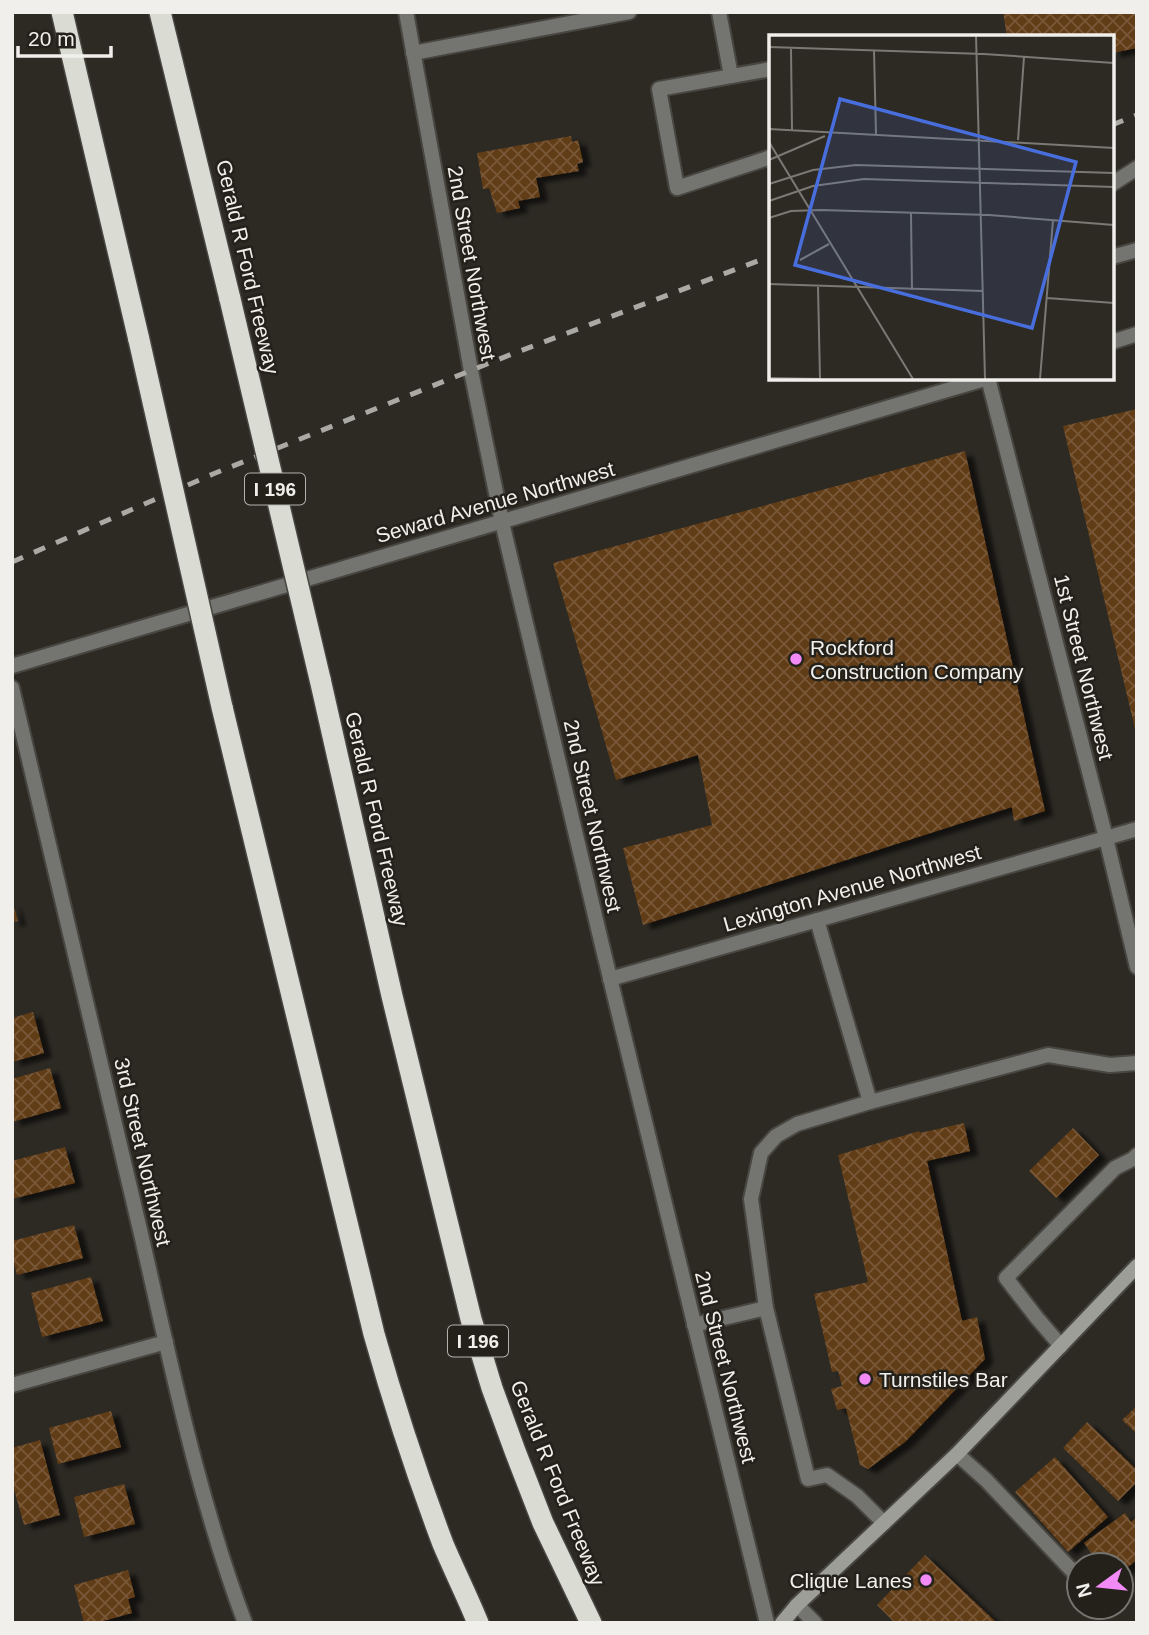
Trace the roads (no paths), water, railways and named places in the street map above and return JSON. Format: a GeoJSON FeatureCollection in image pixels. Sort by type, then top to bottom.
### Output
{"type":"FeatureCollection","features":[{"type":"Feature","properties":{"kind":"highway"},"geometry":{"type":"LineString","coordinates":[[62,12],[222,706],[374,1334],[398,1418],[421,1484],[444,1546],[478,1623]]}},
{"type":"Feature","properties":{"kind":"highway","name":"Gerald R Ford Freeway"},"geometry":{"type":"LineString","coordinates":[[160,12],[471,1319],[492,1388],[543,1523],[587,1615]]}},
{"type":"Feature","properties":{"kind":"main road"},"geometry":{"type":"LineString","coordinates":[[782,1623],[797,1605],[957,1454],[1137,1266]]}},
{"type":"Feature","properties":{"kind":"street","name":"2nd Street Northwest"},"geometry":{"type":"LineString","coordinates":[[406,12],[471,371],[502,522],[766,1623]]}},
{"type":"Feature","properties":{"kind":"street"},"geometry":{"type":"LineString","coordinates":[[413,53],[629,12]]}},
{"type":"Feature","properties":{"kind":"street"},"geometry":{"type":"LineString","coordinates":[[719,12],[731,76]]}},
{"type":"Feature","properties":{"kind":"street"},"geometry":{"type":"LineString","coordinates":[[769,69],[659,89],[677,188],[769,158]]}},
{"type":"Feature","properties":{"kind":"street"},"geometry":{"type":"LineString","coordinates":[[1114,183],[1137,168]]}},
{"type":"Feature","properties":{"kind":"street"},"geometry":{"type":"LineString","coordinates":[[1114,256],[1137,250]]}},
{"type":"Feature","properties":{"kind":"street"},"geometry":{"type":"LineString","coordinates":[[1114,341],[1137,334]]}},
{"type":"Feature","properties":{"kind":"street","name":"Seward Avenue Northwest"},"geometry":{"type":"LineString","coordinates":[[12,666],[981,380]]}},
{"type":"Feature","properties":{"kind":"street","name":"1st Street Northwest"},"geometry":{"type":"LineString","coordinates":[[989,380],[1137,967]]}},
{"type":"Feature","properties":{"kind":"street","name":"3rd Street Northwest"},"geometry":{"type":"LineString","coordinates":[[12,688],[166,1342],[207,1506],[245,1623]]}},
{"type":"Feature","properties":{"kind":"street","name":"Lexington Avenue Northwest"},"geometry":{"type":"LineString","coordinates":[[610,979],[1137,828]]}},
{"type":"Feature","properties":{"kind":"street"},"geometry":{"type":"LineString","coordinates":[[817,920],[870,1102]]}},
{"type":"Feature","properties":{"kind":"street"},"geometry":{"type":"LineString","coordinates":[[884,1523],[857,1496],[827,1475],[808,1479],[766,1308],[751,1199],[761,1153],[776,1136],[797,1124],[1048,1055],[1110,1065],[1137,1063]]}},
{"type":"Feature","properties":{"kind":"street"},"geometry":{"type":"LineString","coordinates":[[1061,1346],[1006,1278],[1115,1168],[1137,1155]]}},
{"type":"Feature","properties":{"kind":"street"},"geometry":{"type":"LineString","coordinates":[[694,1325],[766,1308]]}},
{"type":"Feature","properties":{"kind":"street"},"geometry":{"type":"LineString","coordinates":[[12,1385],[166,1342]]}},
{"type":"Feature","properties":{"kind":"street"},"geometry":{"type":"LineString","coordinates":[[957,1454],[986,1480],[1065,1563]]}},
{"type":"Feature","properties":{"kind":"street"},"geometry":{"type":"LineString","coordinates":[[797,1605],[815,1623]]}},
{"type":"Feature","properties":{"kind":"railway"},"geometry":{"type":"LineString","coordinates":[[1114,124],[1137,115]]}},
{"type":"Feature","properties":{"kind":"railway"},"geometry":{"type":"LineString","coordinates":[[12,562],[213,474],[512,354],[769,257]]}},
{"type":"Feature","properties":{"kind":"place","name":"Rockford Construction Company"},"geometry":{"type":"Point","coordinates":[796,659]}},
{"type":"Feature","properties":{"kind":"place","name":"Turnstiles Bar"},"geometry":{"type":"Point","coordinates":[865,1379]}},
{"type":"Feature","properties":{"kind":"place","name":"Clique Lanes"},"geometry":{"type":"Point","coordinates":[926,1580]}}]}
